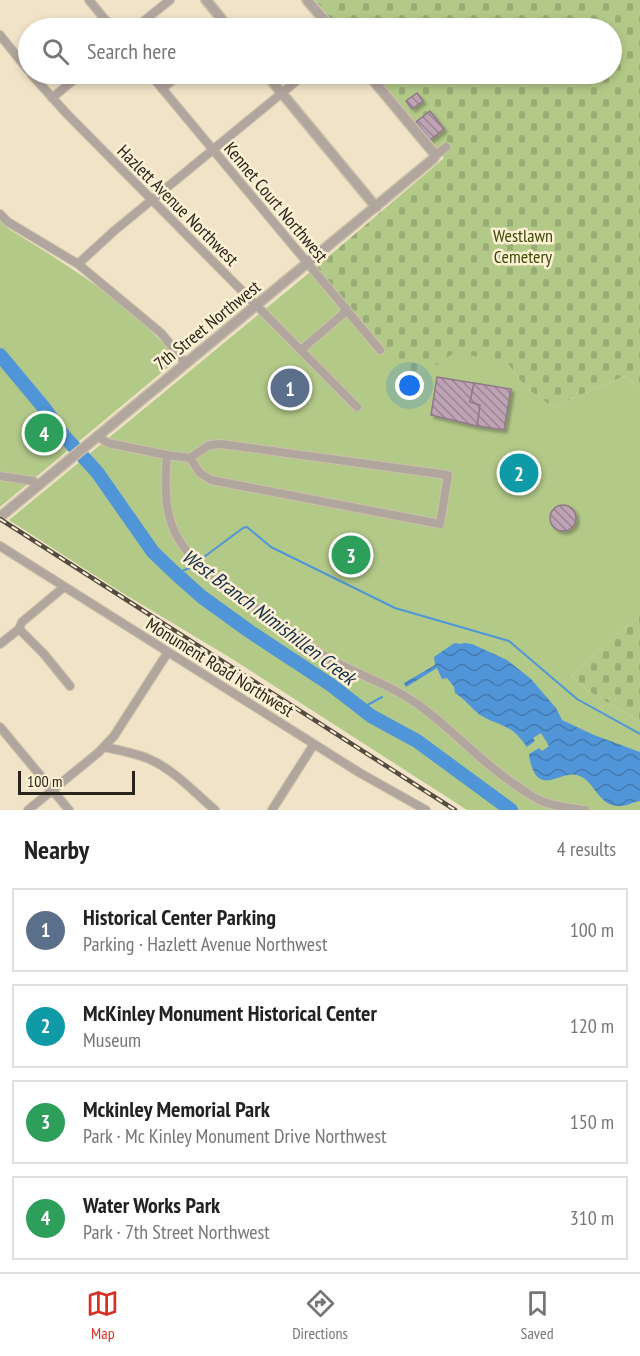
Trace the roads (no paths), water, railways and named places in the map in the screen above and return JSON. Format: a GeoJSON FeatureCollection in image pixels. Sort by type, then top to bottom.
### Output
{"type":"FeatureCollection","features":[{"type":"Feature","properties":{"kind":"street"},"geometry":{"type":"LineString","coordinates":[[89,0],[104,18]]}},
{"type":"Feature","properties":{"kind":"street"},"geometry":{"type":"LineString","coordinates":[[148,18],[171,0]]}},
{"type":"Feature","properties":{"kind":"street"},"geometry":{"type":"LineString","coordinates":[[206,0],[221,18]]}},
{"type":"Feature","properties":{"kind":"street"},"geometry":{"type":"LineString","coordinates":[[307,0],[322,18]]}},
{"type":"Feature","properties":{"kind":"street"},"geometry":{"type":"LineString","coordinates":[[0,35],[18,58]]}},
{"type":"Feature","properties":{"kind":"street","name":"Hazlett Avenue Northwest"},"geometry":{"type":"LineString","coordinates":[[40,84],[357,407]]}},
{"type":"Feature","properties":{"kind":"street"},"geometry":{"type":"LineString","coordinates":[[52,98],[69,84]]}},
{"type":"Feature","properties":{"kind":"street","name":"Kennet Court Northwest"},"geometry":{"type":"LineString","coordinates":[[158,84],[380,350]]}},
{"type":"Feature","properties":{"kind":"street"},"geometry":{"type":"LineString","coordinates":[[162,89],[168,84]]}},
{"type":"Feature","properties":{"kind":"street"},"geometry":{"type":"LineString","coordinates":[[274,84],[376,207]]}},
{"type":"Feature","properties":{"kind":"street"},"geometry":{"type":"LineString","coordinates":[[78,264],[114,231],[293,84]]}},
{"type":"Feature","properties":{"kind":"street"},"geometry":{"type":"LineString","coordinates":[[376,84],[435,156],[446,147]]}},
{"type":"Feature","properties":{"kind":"street","name":"7th Street Northwest"},"geometry":{"type":"LineString","coordinates":[[0,517],[435,156]]}},
{"type":"Feature","properties":{"kind":"street"},"geometry":{"type":"LineString","coordinates":[[0,214],[8,222],[78,264],[162,333],[186,364]]}},
{"type":"Feature","properties":{"kind":"street"},"geometry":{"type":"LineString","coordinates":[[301,350],[343,314],[346,308]]}},
{"type":"Feature","properties":{"kind":"street"},"geometry":{"type":"LineString","coordinates":[[95,438],[108,443],[190,458],[204,447],[221,444],[448,475],[440,524],[211,480],[200,473],[190,458]]}},
{"type":"Feature","properties":{"kind":"street"},"geometry":{"type":"LineString","coordinates":[[167,455],[165,494],[168,516],[178,539],[204,570],[326,657],[389,687],[416,703],[501,775],[532,796],[552,804],[585,810]]}},
{"type":"Feature","properties":{"kind":"street"},"geometry":{"type":"LineString","coordinates":[[0,476],[33,481],[39,485]]}},
{"type":"Feature","properties":{"kind":"street","name":"Monument Road Northwest"},"geometry":{"type":"LineString","coordinates":[[0,546],[314,744],[426,810]]}},
{"type":"Feature","properties":{"kind":"street"},"geometry":{"type":"LineString","coordinates":[[0,645],[19,629],[22,622],[64,586]]}},
{"type":"Feature","properties":{"kind":"street"},"geometry":{"type":"LineString","coordinates":[[19,629],[44,654],[70,686]]}},
{"type":"Feature","properties":{"kind":"street"},"geometry":{"type":"LineString","coordinates":[[28,810],[104,747],[122,726],[168,652]]}},
{"type":"Feature","properties":{"kind":"street"},"geometry":{"type":"LineString","coordinates":[[0,727],[69,810]]}},
{"type":"Feature","properties":{"kind":"street"},"geometry":{"type":"LineString","coordinates":[[272,810],[314,744]]}},
{"type":"Feature","properties":{"kind":"street"},"geometry":{"type":"LineString","coordinates":[[104,747],[152,760],[215,810]]}},
{"type":"Feature","properties":{"kind":"street"},"geometry":{"type":"LineString","coordinates":[[407,810],[412,802]]}},
{"type":"Feature","properties":{"kind":"water"},"geometry":{"type":"Polygon","coordinates":[[[456,643],[472,644],[507,660],[531,679],[556,708],[562,720],[640,752],[640,801],[622,806],[607,803],[589,782],[577,775],[548,780],[538,777],[532,768],[529,754],[539,748],[542,751],[549,746],[541,733],[533,738],[535,741],[527,747],[510,729],[484,717],[455,693],[454,687],[447,678],[442,679],[437,668],[406,687],[404,683],[435,665],[434,657],[456,643]]]}},
{"type":"Feature","properties":{"kind":"waterway","name":"West Branch Nimishillen Creek"},"geometry":{"type":"LineString","coordinates":[[0,355],[45,409],[64,436],[97,472],[153,552],[176,574],[202,597],[249,631],[331,685],[371,716],[417,741],[511,810]]}},
{"type":"Feature","properties":{"kind":"waterway"},"geometry":{"type":"LineString","coordinates":[[204,557],[247,527],[271,547],[395,608],[509,641],[577,699],[640,734]]}},
{"type":"Feature","properties":{"kind":"waterway"},"geometry":{"type":"LineString","coordinates":[[176,574],[189,568]]}},
{"type":"Feature","properties":{"kind":"waterway"},"geometry":{"type":"LineString","coordinates":[[362,708],[382,697]]}},
{"type":"Feature","properties":{"kind":"railway"},"geometry":{"type":"LineString","coordinates":[[0,519],[455,810]]}},
{"type":"Feature","properties":{"kind":"place","name":"Historical Center Parking"},"geometry":{"type":"Point","coordinates":[290,388]}},
{"type":"Feature","properties":{"kind":"place","name":"Water Works Park"},"geometry":{"type":"Point","coordinates":[44,433]}},
{"type":"Feature","properties":{"kind":"place","name":"McKinley Monument Historical Center"},"geometry":{"type":"Point","coordinates":[519,473]}},
{"type":"Feature","properties":{"kind":"place","name":"Mckinley Memorial Park"},"geometry":{"type":"Point","coordinates":[351,555]}},
{"type":"Feature","properties":{"kind":"park label","name":"Westlawn Cemetery"},"geometry":{"type":"Point","coordinates":[523,245]}}]}
